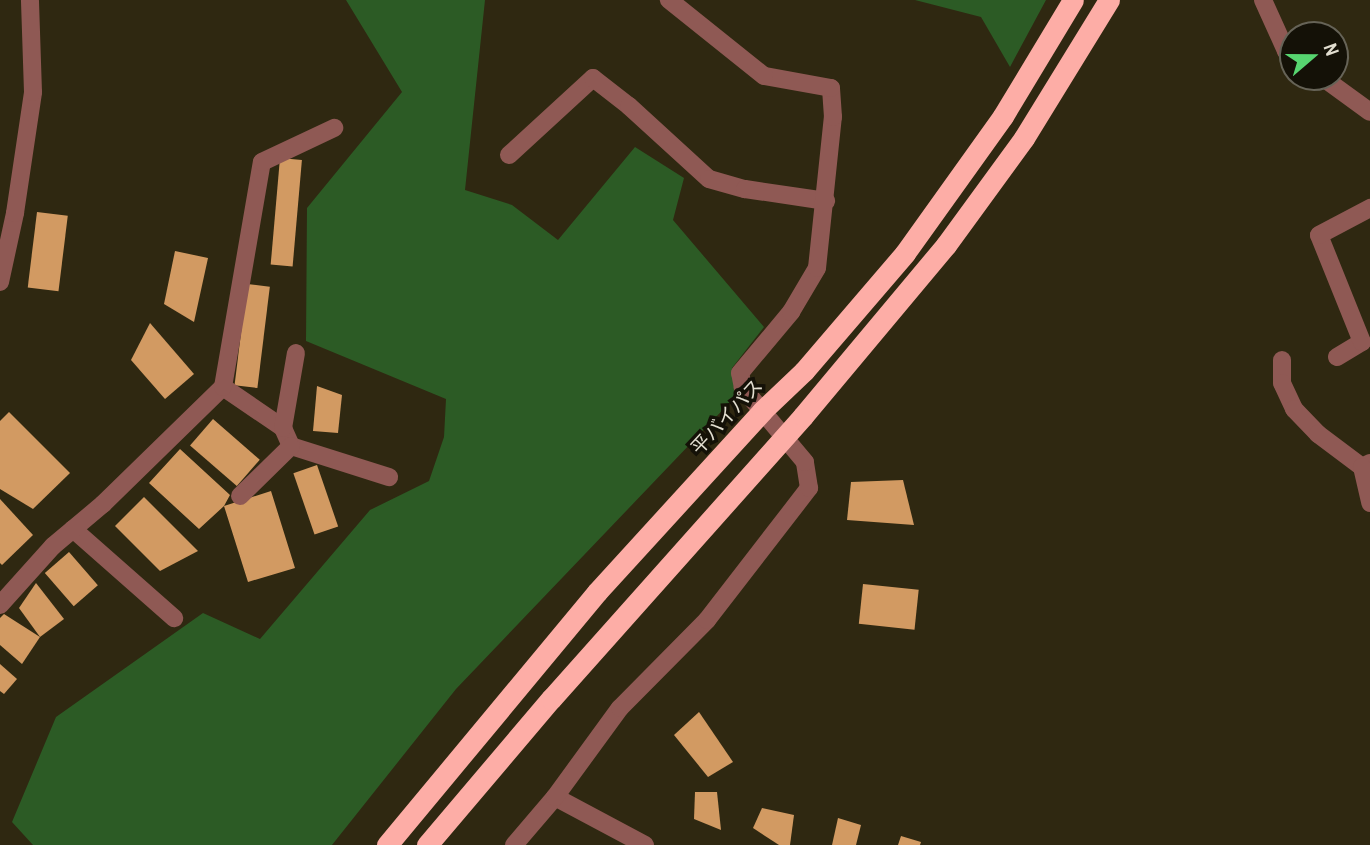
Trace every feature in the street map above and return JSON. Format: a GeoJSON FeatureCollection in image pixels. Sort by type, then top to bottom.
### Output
{"type":"FeatureCollection","features":[{"type":"Feature","properties":{"kind":"highway","name":"平バイパス"},"geometry":{"type":"LineString","coordinates":[[387,845],[543,654],[762,411],[804,371],[905,253],[1003,116],[1073,0]]}},
{"type":"Feature","properties":{"kind":"highway"},"geometry":{"type":"LineString","coordinates":[[427,845],[551,699],[785,437],[946,245],[1024,138],[1109,0]]}},
{"type":"Feature","properties":{"kind":"street"},"geometry":{"type":"LineString","coordinates":[[0,282],[15,213],[33,92],[30,0]]}},
{"type":"Feature","properties":{"kind":"street"},"geometry":{"type":"LineString","coordinates":[[514,845],[555,797],[620,708],[707,620],[809,488],[805,462],[743,388],[740,373],[791,312],[817,268],[833,117],[831,88],[764,76],[668,0]]}},
{"type":"Feature","properties":{"kind":"street"},"geometry":{"type":"LineString","coordinates":[[1263,0],[1279,35]]}},
{"type":"Feature","properties":{"kind":"street"},"geometry":{"type":"LineString","coordinates":[[509,155],[593,78],[629,106],[709,179],[745,188],[826,201]]}},
{"type":"Feature","properties":{"kind":"street"},"geometry":{"type":"LineString","coordinates":[[1341,91],[1370,112]]}},
{"type":"Feature","properties":{"kind":"street"},"geometry":{"type":"LineString","coordinates":[[0,605],[53,546],[223,387],[262,162],[334,128]]}},
{"type":"Feature","properties":{"kind":"street"},"geometry":{"type":"LineString","coordinates":[[1337,358],[1362,342],[1319,235],[1370,208]]}},
{"type":"Feature","properties":{"kind":"street"},"geometry":{"type":"LineString","coordinates":[[290,446],[283,428],[296,353]]}},
{"type":"Feature","properties":{"kind":"street"},"geometry":{"type":"LineString","coordinates":[[1282,360],[1282,383],[1294,409],[1318,434],[1366,465],[1370,503]]}},
{"type":"Feature","properties":{"kind":"street"},"geometry":{"type":"LineString","coordinates":[[223,387],[283,428]]}},
{"type":"Feature","properties":{"kind":"street"},"geometry":{"type":"LineString","coordinates":[[290,446],[389,477]]}},
{"type":"Feature","properties":{"kind":"street"},"geometry":{"type":"LineString","coordinates":[[240,496],[290,446]]}},
{"type":"Feature","properties":{"kind":"street"},"geometry":{"type":"LineString","coordinates":[[73,529],[174,618]]}},
{"type":"Feature","properties":{"kind":"street"},"geometry":{"type":"LineString","coordinates":[[555,797],[645,845]]}},
{"type":"Feature","properties":{"kind":"green space"},"geometry":{"type":"Polygon","coordinates":[[[346,0],[485,0],[465,190],[512,205],[558,240],[635,147],[684,178],[673,220],[764,327],[732,368],[736,396],[456,689],[332,845],[33,845],[12,822],[56,717],[203,613],[260,639],[370,510],[429,481],[444,437],[446,399],[306,341],[307,208],[402,92],[346,0]]]}},
{"type":"Feature","properties":{"kind":"green space"},"geometry":{"type":"Polygon","coordinates":[[[915,0],[1046,0],[1010,67],[981,17],[915,0]]]}},
{"type":"Feature","properties":{"kind":"building"},"geometry":{"type":"Polygon","coordinates":[[[280,158],[302,160],[293,267],[271,265],[280,158]]]}},
{"type":"Feature","properties":{"kind":"building"},"geometry":{"type":"Polygon","coordinates":[[[37,212],[68,216],[59,291],[28,287],[37,212]]]}},
{"type":"Feature","properties":{"kind":"building"},"geometry":{"type":"Polygon","coordinates":[[[175,251],[208,258],[194,322],[164,304],[175,251]]]}},
{"type":"Feature","properties":{"kind":"building"},"geometry":{"type":"Polygon","coordinates":[[[247,284],[270,287],[257,388],[235,385],[247,284]]]}},
{"type":"Feature","properties":{"kind":"building"},"geometry":{"type":"Polygon","coordinates":[[[150,323],[194,374],[165,399],[131,360],[150,323]]]}},
{"type":"Feature","properties":{"kind":"building"},"geometry":{"type":"Polygon","coordinates":[[[317,386],[342,395],[338,433],[313,431],[317,386]]]}},
{"type":"Feature","properties":{"kind":"building"},"geometry":{"type":"Polygon","coordinates":[[[9,412],[70,473],[33,509],[0,489],[0,421],[9,412]]]}},
{"type":"Feature","properties":{"kind":"building"},"geometry":{"type":"Polygon","coordinates":[[[213,419],[260,460],[237,486],[190,445],[213,419]]]}},
{"type":"Feature","properties":{"kind":"building"},"geometry":{"type":"Polygon","coordinates":[[[180,449],[230,495],[224,506],[199,529],[149,483],[180,449]]]}},
{"type":"Feature","properties":{"kind":"building"},"geometry":{"type":"Polygon","coordinates":[[[317,465],[338,526],[315,535],[293,473],[317,465]]]}},
{"type":"Feature","properties":{"kind":"building"},"geometry":{"type":"Polygon","coordinates":[[[903,480],[914,525],[847,520],[851,482],[903,480]]]}},
{"type":"Feature","properties":{"kind":"building"},"geometry":{"type":"Polygon","coordinates":[[[271,491],[295,568],[248,582],[224,506],[271,491]]]}},
{"type":"Feature","properties":{"kind":"building"},"geometry":{"type":"Polygon","coordinates":[[[144,497],[198,551],[160,571],[115,526],[144,497]]]}},
{"type":"Feature","properties":{"kind":"building"},"geometry":{"type":"Polygon","coordinates":[[[0,499],[33,535],[2,565],[0,563],[0,499]]]}},
{"type":"Feature","properties":{"kind":"building"},"geometry":{"type":"Polygon","coordinates":[[[69,552],[98,585],[74,606],[45,573],[69,552]]]}},
{"type":"Feature","properties":{"kind":"building"},"geometry":{"type":"Polygon","coordinates":[[[36,583],[64,619],[40,637],[19,608],[36,583]]]}},
{"type":"Feature","properties":{"kind":"building"},"geometry":{"type":"Polygon","coordinates":[[[863,584],[919,590],[915,630],[859,624],[863,584]]]}},
{"type":"Feature","properties":{"kind":"building"},"geometry":{"type":"Polygon","coordinates":[[[4,614],[40,637],[22,664],[0,645],[0,618],[4,614]]]}},
{"type":"Feature","properties":{"kind":"building"},"geometry":{"type":"Polygon","coordinates":[[[0,664],[17,679],[4,694],[0,691],[0,664]]]}},
{"type":"Feature","properties":{"kind":"building"},"geometry":{"type":"Polygon","coordinates":[[[699,712],[733,762],[708,777],[674,735],[699,712]]]}},
{"type":"Feature","properties":{"kind":"building"},"geometry":{"type":"Polygon","coordinates":[[[695,792],[717,792],[721,830],[694,819],[695,792]]]}},
{"type":"Feature","properties":{"kind":"building"},"geometry":{"type":"Polygon","coordinates":[[[762,808],[794,815],[790,845],[779,845],[753,828],[762,808]]]}},
{"type":"Feature","properties":{"kind":"building"},"geometry":{"type":"Polygon","coordinates":[[[838,818],[861,825],[856,845],[832,845],[838,818]]]}},
{"type":"Feature","properties":{"kind":"building"},"geometry":{"type":"Polygon","coordinates":[[[901,836],[921,842],[920,845],[898,845],[901,836]]]}}]}
